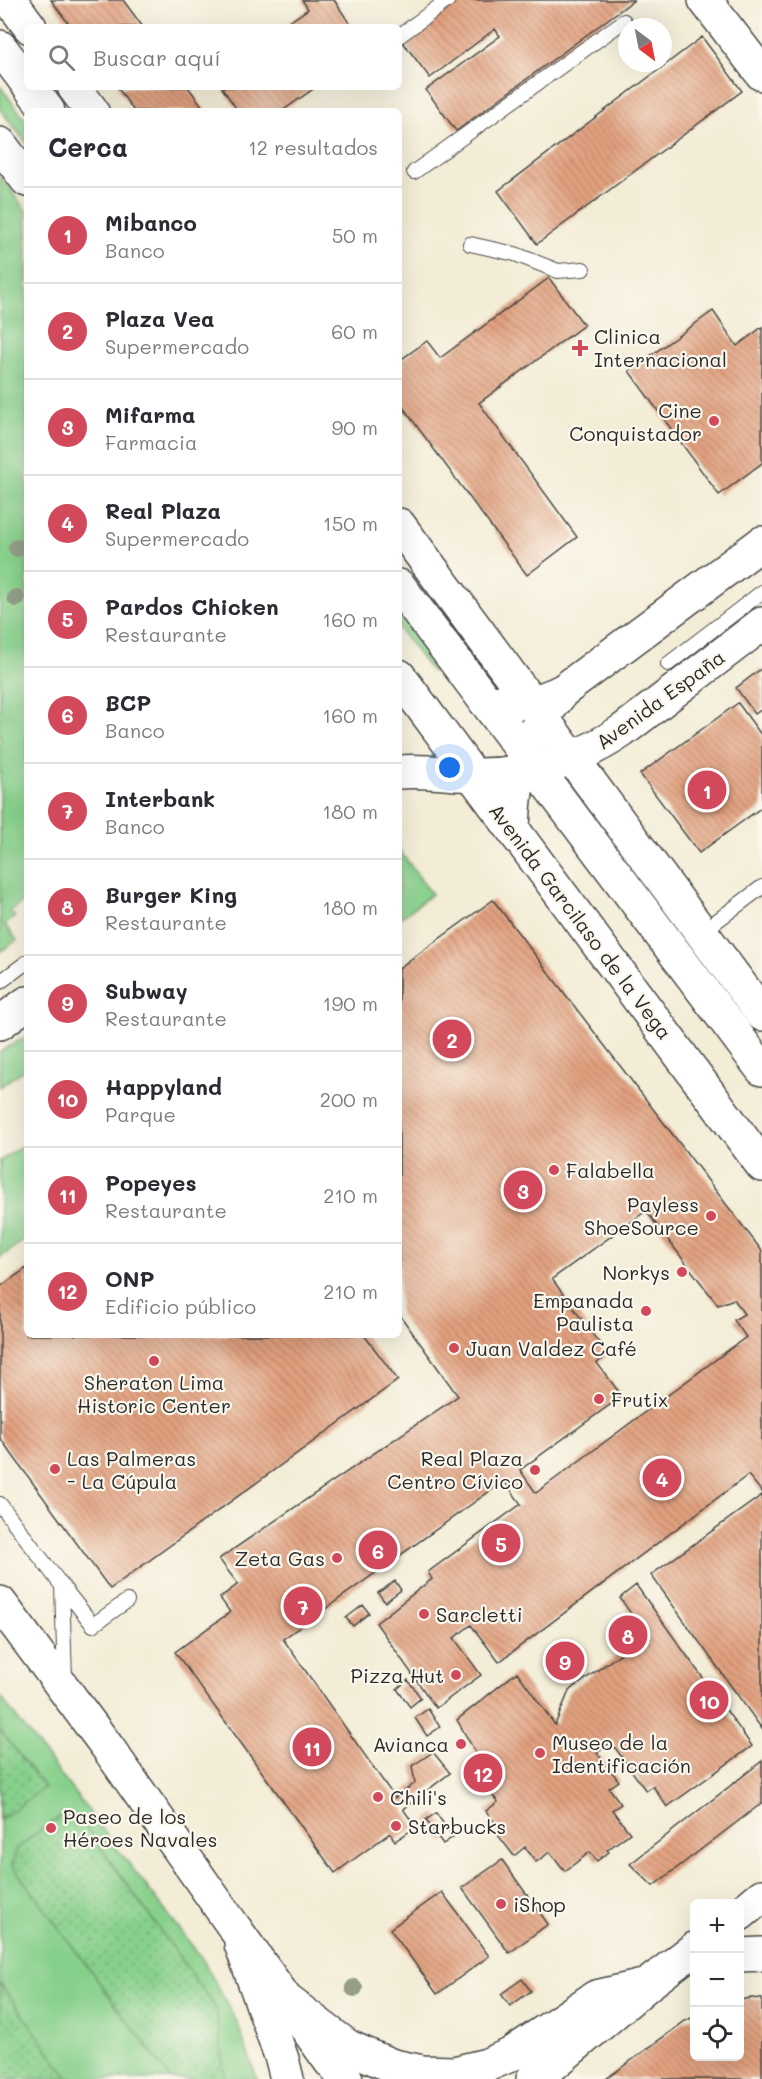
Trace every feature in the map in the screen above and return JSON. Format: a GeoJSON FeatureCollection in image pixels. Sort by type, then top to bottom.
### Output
{"type":"FeatureCollection","features":[{"type":"Feature","properties":{"kind":"main road"},"geometry":{"type":"LineString","coordinates":[[10,0],[28,24]]}},
{"type":"Feature","properties":{"kind":"main road"},"geometry":{"type":"LineString","coordinates":[[705,0],[762,74]]}},
{"type":"Feature","properties":{"kind":"main road"},"geometry":{"type":"LineString","coordinates":[[0,47],[24,79]]}},
{"type":"Feature","properties":{"kind":"main road"},"geometry":{"type":"LineString","coordinates":[[32,90],[46,108]]}},
{"type":"Feature","properties":{"kind":"main road"},"geometry":{"type":"LineString","coordinates":[[76,90],[90,108]]}},
{"type":"Feature","properties":{"kind":"main road"},"geometry":{"type":"LineString","coordinates":[[0,144],[24,176]]}},
{"type":"Feature","properties":{"kind":"main road"},"geometry":{"type":"LineString","coordinates":[[402,529],[762,1014]]}},
{"type":"Feature","properties":{"kind":"main road"},"geometry":{"type":"LineString","coordinates":[[513,829],[536,710],[762,543]]}},
{"type":"Feature","properties":{"kind":"main road"},"geometry":{"type":"LineString","coordinates":[[402,590],[477,690],[527,764],[762,1069]]}},
{"type":"Feature","properties":{"kind":"main road","name":"Avenida España"},"geometry":{"type":"LineString","coordinates":[[402,772],[438,771],[472,775],[527,764],[572,759],[602,745],[622,731],[762,624]]}},
{"type":"Feature","properties":{"kind":"main road"},"geometry":{"type":"LineString","coordinates":[[477,690],[480,635]]}},
{"type":"Feature","properties":{"kind":"main road","name":"Avenida Garcilaso de la Vega"},"geometry":{"type":"LineString","coordinates":[[402,680],[762,1165]]}},
{"type":"Feature","properties":{"kind":"main road"},"geometry":{"type":"LineString","coordinates":[[477,690],[499,703],[536,710]]}},
{"type":"Feature","properties":{"kind":"main road"},"geometry":{"type":"LineString","coordinates":[[0,1023],[24,1005]]}},
{"type":"Feature","properties":{"kind":"main road"},"geometry":{"type":"LineString","coordinates":[[0,1603],[108,1748],[330,2061],[346,2079]]}},
{"type":"Feature","properties":{"kind":"main road"},"geometry":{"type":"LineString","coordinates":[[744,1911],[762,1896]]}},
{"type":"Feature","properties":{"kind":"main road"},"geometry":{"type":"LineString","coordinates":[[236,1930],[287,2079]]}},
{"type":"Feature","properties":{"kind":"main road"},"geometry":{"type":"LineString","coordinates":[[533,2079],[669,1973],[690,1953]]}},
{"type":"Feature","properties":{"kind":"main road"},"geometry":{"type":"LineString","coordinates":[[744,1955],[762,1954]]}},
{"type":"Feature","properties":{"kind":"main road"},"geometry":{"type":"LineString","coordinates":[[289,2002],[347,2046],[376,2059],[393,2066],[422,2072],[454,2073],[487,2065],[510,2055],[596,1997],[669,1973]]}},
{"type":"Feature","properties":{"kind":"lane"},"geometry":{"type":"LineString","coordinates":[[402,34],[448,0]]}},
{"type":"Feature","properties":{"kind":"lane"},"geometry":{"type":"LineString","coordinates":[[414,172],[618,25]]}},
{"type":"Feature","properties":{"kind":"lane"},"geometry":{"type":"LineString","coordinates":[[470,244],[515,254],[558,271],[583,269]]}},
{"type":"Feature","properties":{"kind":"lane"},"geometry":{"type":"LineString","coordinates":[[668,664],[762,592]]}},
{"type":"Feature","properties":{"kind":"lane"},"geometry":{"type":"LineString","coordinates":[[702,932],[762,887]]}},
{"type":"Feature","properties":{"kind":"lane"},"geometry":{"type":"LineString","coordinates":[[0,982],[24,964]]}},
{"type":"Feature","properties":{"kind":"lane"},"geometry":{"type":"LineString","coordinates":[[0,1504],[93,1625],[128,1601]]}},
{"type":"Feature","properties":{"kind":"lane"},"geometry":{"type":"LineString","coordinates":[[62,1586],[65,1691]]}},
{"type":"Feature","properties":{"kind":"green space"},"geometry":{"type":"Polygon","coordinates":[[[0,86],[24,118],[24,140],[0,109],[0,86]]]}},
{"type":"Feature","properties":{"kind":"green space"},"geometry":{"type":"Polygon","coordinates":[[[0,176],[24,208],[24,901],[10,911],[15,917],[5,925],[17,940],[0,952],[0,176]]]}},
{"type":"Feature","properties":{"kind":"green space"},"geometry":{"type":"Polygon","coordinates":[[[402,612],[443,666],[432,672],[402,633],[402,612]]]}},
{"type":"Feature","properties":{"kind":"green space"},"geometry":{"type":"Polygon","coordinates":[[[402,854],[432,894],[402,917],[402,854]]]}},
{"type":"Feature","properties":{"kind":"green space"},"geometry":{"type":"Polygon","coordinates":[[[24,1038],[24,1069],[0,1087],[0,1052],[24,1038]]]}},
{"type":"Feature","properties":{"kind":"green space"},"geometry":{"type":"Polygon","coordinates":[[[24,1144],[24,1240],[0,1258],[0,1161],[24,1144]]]}},
{"type":"Feature","properties":{"kind":"green space","name":"Paseo de los Héroes Navales"},"geometry":{"type":"Polygon","coordinates":[[[0,1696],[203,1960],[237,2022],[257,2079],[0,2079],[0,1696]]]}},
{"type":"Feature","properties":{"kind":"green space"},"geometry":{"type":"Polygon","coordinates":[[[0,1730],[44,1787],[0,1820],[0,1730]]]}},
{"type":"Feature","properties":{"kind":"green space"},"geometry":{"type":"Polygon","coordinates":[[[60,1816],[78,1816],[216,2008],[225,2079],[171,2079],[12,1865],[17,1848],[60,1816]]]}},
{"type":"Feature","properties":{"kind":"green space"},"geometry":{"type":"Polygon","coordinates":[[[0,1983],[69,2079],[0,2079],[0,1983]]]}},
{"type":"Feature","properties":{"kind":"building"},"geometry":{"type":"Polygon","coordinates":[[[51,0],[123,0],[141,24],[69,24],[51,0]]]}},
{"type":"Feature","properties":{"kind":"building"},"geometry":{"type":"Polygon","coordinates":[[[302,0],[334,0],[350,24],[286,24],[308,9],[302,0]]]}},
{"type":"Feature","properties":{"kind":"building"},"geometry":{"type":"Polygon","coordinates":[[[458,0],[634,0],[456,131],[426,90],[500,36],[495,29],[430,78],[402,41],[458,0]]]}},
{"type":"Feature","properties":{"kind":"building"},"geometry":{"type":"Polygon","coordinates":[[[702,37],[742,91],[537,244],[498,191],[656,72],[672,72],[672,60],[702,37]]]}},
{"type":"Feature","properties":{"kind":"building"},"geometry":{"type":"Polygon","coordinates":[[[119,90],[190,90],[204,108],[132,108],[119,90]]]}},
{"type":"Feature","properties":{"kind":"building"},"geometry":{"type":"Polygon","coordinates":[[[223,90],[312,90],[286,108],[236,108],[223,90]]]}},
{"type":"Feature","properties":{"kind":"building","name":"Clinica Internacional"},"geometry":{"type":"Polygon","coordinates":[[[549,278],[584,325],[479,403],[577,537],[527,575],[402,406],[402,359],[427,341],[440,358],[549,278]]]}},
{"type":"Feature","properties":{"kind":"building","name":"Cine Conquistador"},"geometry":{"type":"Polygon","coordinates":[[[713,311],[737,346],[762,327],[762,463],[719,495],[629,371],[713,311]]]}},
{"type":"Feature","properties":{"kind":"building"},"geometry":{"type":"Polygon","coordinates":[[[762,668],[762,709],[755,714],[736,688],[762,668]]]}},
{"type":"Feature","properties":{"kind":"building"},"geometry":{"type":"Polygon","coordinates":[[[738,703],[762,736],[762,807],[699,853],[640,774],[738,703]]]}},
{"type":"Feature","properties":{"kind":"building"},"geometry":{"type":"Polygon","coordinates":[[[493,900],[762,1251],[762,1492],[748,1475],[499,1662],[471,1625],[454,1638],[481,1675],[436,1708],[376,1623],[432,1579],[428,1572],[521,1504],[504,1481],[283,1639],[395,1798],[415,1783],[412,1766],[433,1752],[450,1773],[403,1809],[416,1827],[395,1841],[390,1833],[335,1873],[175,1652],[230,1612],[220,1598],[238,1584],[219,1559],[458,1396],[402,1318],[402,966],[493,900]],[[646,1211],[552,1279],[608,1355],[597,1363],[622,1396],[520,1470],[536,1493],[746,1337],[734,1320],[744,1314],[734,1299],[718,1305],[646,1211]]]}},
{"type":"Feature","properties":{"kind":"building"},"geometry":{"type":"Polygon","coordinates":[[[24,1270],[24,1338],[366,1338],[398,1380],[110,1589],[0,1438],[0,1287],[24,1270]]]}},
{"type":"Feature","properties":{"kind":"building"},"geometry":{"type":"Polygon","coordinates":[[[762,1495],[762,1729],[651,1575],[762,1495]]]}},
{"type":"Feature","properties":{"kind":"building"},"geometry":{"type":"Polygon","coordinates":[[[395,1581],[401,1590],[385,1602],[378,1593],[395,1581]]]}},
{"type":"Feature","properties":{"kind":"building"},"geometry":{"type":"Polygon","coordinates":[[[636,1585],[752,1746],[667,1807],[653,1786],[646,1791],[611,1742],[597,1753],[619,1781],[609,1788],[621,1804],[612,1810],[630,1833],[607,1850],[609,1852],[597,1861],[590,1852],[565,1871],[550,1852],[536,1862],[525,1847],[514,1856],[491,1826],[495,1823],[486,1811],[498,1802],[486,1788],[493,1783],[457,1720],[517,1672],[555,1725],[569,1691],[646,1635],[620,1598],[636,1585]]]}},
{"type":"Feature","properties":{"kind":"building"},"geometry":{"type":"Polygon","coordinates":[[[363,1605],[369,1613],[353,1626],[346,1618],[363,1605]]]}},
{"type":"Feature","properties":{"kind":"building"},"geometry":{"type":"Polygon","coordinates":[[[408,1680],[421,1698],[410,1707],[397,1689],[408,1680]]]}},
{"type":"Feature","properties":{"kind":"building"},"geometry":{"type":"Polygon","coordinates":[[[428,1709],[440,1727],[427,1736],[415,1718],[428,1709]]]}},
{"type":"Feature","properties":{"kind":"building"},"geometry":{"type":"Polygon","coordinates":[[[762,1761],[762,1803],[653,1886],[630,1864],[762,1761]]]}},
{"type":"Feature","properties":{"kind":"building"},"geometry":{"type":"Polygon","coordinates":[[[436,1813],[453,1837],[443,1844],[426,1820],[436,1813]]]}},
{"type":"Feature","properties":{"kind":"building"},"geometry":{"type":"Polygon","coordinates":[[[502,1860],[548,1924],[509,1953],[462,1888],[502,1860]]]}},
{"type":"Feature","properties":{"kind":"building"},"geometry":{"type":"Polygon","coordinates":[[[442,1892],[489,1956],[437,1994],[390,1929],[442,1892]]]}},
{"type":"Feature","properties":{"kind":"building"},"geometry":{"type":"Polygon","coordinates":[[[522,1979],[531,1991],[510,2006],[501,1994],[522,1979]]]}},
{"type":"Feature","properties":{"kind":"building"},"geometry":{"type":"Polygon","coordinates":[[[744,1999],[762,1999],[762,2079],[606,2079],[690,2019],[690,2061],[744,2061],[744,1999]]]}},
{"type":"Feature","properties":{"kind":"place","name":"Clinica Internacional"},"geometry":{"type":"Point","coordinates":[580,348]}},
{"type":"Feature","properties":{"kind":"place","name":"Cine Conquistador"},"geometry":{"type":"Point","coordinates":[714,421]}},
{"type":"Feature","properties":{"kind":"place","name":"Mibanco"},"geometry":{"type":"Point","coordinates":[707,790]}},
{"type":"Feature","properties":{"kind":"place","name":"Plaza Vea"},"geometry":{"type":"Point","coordinates":[452,1039]}},
{"type":"Feature","properties":{"kind":"place","name":"Falabella"},"geometry":{"type":"Point","coordinates":[554,1170]}},
{"type":"Feature","properties":{"kind":"place","name":"Mifarma"},"geometry":{"type":"Point","coordinates":[523,1190]}},
{"type":"Feature","properties":{"kind":"place","name":"Payless ShoeSource"},"geometry":{"type":"Point","coordinates":[711,1216]}},
{"type":"Feature","properties":{"kind":"place","name":"Norkys"},"geometry":{"type":"Point","coordinates":[682,1272]}},
{"type":"Feature","properties":{"kind":"place","name":"Empanada Paulista"},"geometry":{"type":"Point","coordinates":[646,1311]}},
{"type":"Feature","properties":{"kind":"place","name":"Juan Valdez Café"},"geometry":{"type":"Point","coordinates":[454,1348]}},
{"type":"Feature","properties":{"kind":"place","name":"Sheraton Lima Historic Center"},"geometry":{"type":"Point","coordinates":[154,1361]}},
{"type":"Feature","properties":{"kind":"place","name":"Frutix"},"geometry":{"type":"Point","coordinates":[599,1399]}},
{"type":"Feature","properties":{"kind":"place","name":"Las Palmeras - La Cúpula"},"geometry":{"type":"Point","coordinates":[55,1469]}},
{"type":"Feature","properties":{"kind":"place","name":"Real Plaza Centro Cívico"},"geometry":{"type":"Point","coordinates":[535,1470]}},
{"type":"Feature","properties":{"kind":"place","name":"Real Plaza"},"geometry":{"type":"Point","coordinates":[662,1478]}},
{"type":"Feature","properties":{"kind":"place","name":"Pardos Chicken"},"geometry":{"type":"Point","coordinates":[501,1543]}},
{"type":"Feature","properties":{"kind":"place","name":"BCP"},"geometry":{"type":"Point","coordinates":[378,1550]}},
{"type":"Feature","properties":{"kind":"place","name":"Zeta Gas"},"geometry":{"type":"Point","coordinates":[337,1558]}},
{"type":"Feature","properties":{"kind":"place","name":"Interbank"},"geometry":{"type":"Point","coordinates":[303,1606]}},
{"type":"Feature","properties":{"kind":"place","name":"Sarcletti"},"geometry":{"type":"Point","coordinates":[424,1614]}},
{"type":"Feature","properties":{"kind":"place","name":"Burger King"},"geometry":{"type":"Point","coordinates":[628,1635]}},
{"type":"Feature","properties":{"kind":"place","name":"Subway"},"geometry":{"type":"Point","coordinates":[565,1661]}},
{"type":"Feature","properties":{"kind":"place","name":"Pizza Hut"},"geometry":{"type":"Point","coordinates":[456,1675]}},
{"type":"Feature","properties":{"kind":"place","name":"Happyland"},"geometry":{"type":"Point","coordinates":[709,1700]}},
{"type":"Feature","properties":{"kind":"place","name":"Avianca"},"geometry":{"type":"Point","coordinates":[461,1744]}},
{"type":"Feature","properties":{"kind":"place","name":"Popeyes"},"geometry":{"type":"Point","coordinates":[312,1747]}},
{"type":"Feature","properties":{"kind":"place","name":"Museo de la Identificación"},"geometry":{"type":"Point","coordinates":[540,1753]}},
{"type":"Feature","properties":{"kind":"place","name":"ONP"},"geometry":{"type":"Point","coordinates":[483,1773]}},
{"type":"Feature","properties":{"kind":"place","name":"Chili's"},"geometry":{"type":"Point","coordinates":[378,1797]}},
{"type":"Feature","properties":{"kind":"place","name":"Starbucks"},"geometry":{"type":"Point","coordinates":[396,1826]}},
{"type":"Feature","properties":{"kind":"place","name":"Paseo de los Héroes Navales"},"geometry":{"type":"Point","coordinates":[51,1828]}},
{"type":"Feature","properties":{"kind":"place","name":"iShop"},"geometry":{"type":"Point","coordinates":[501,1904]}}]}
